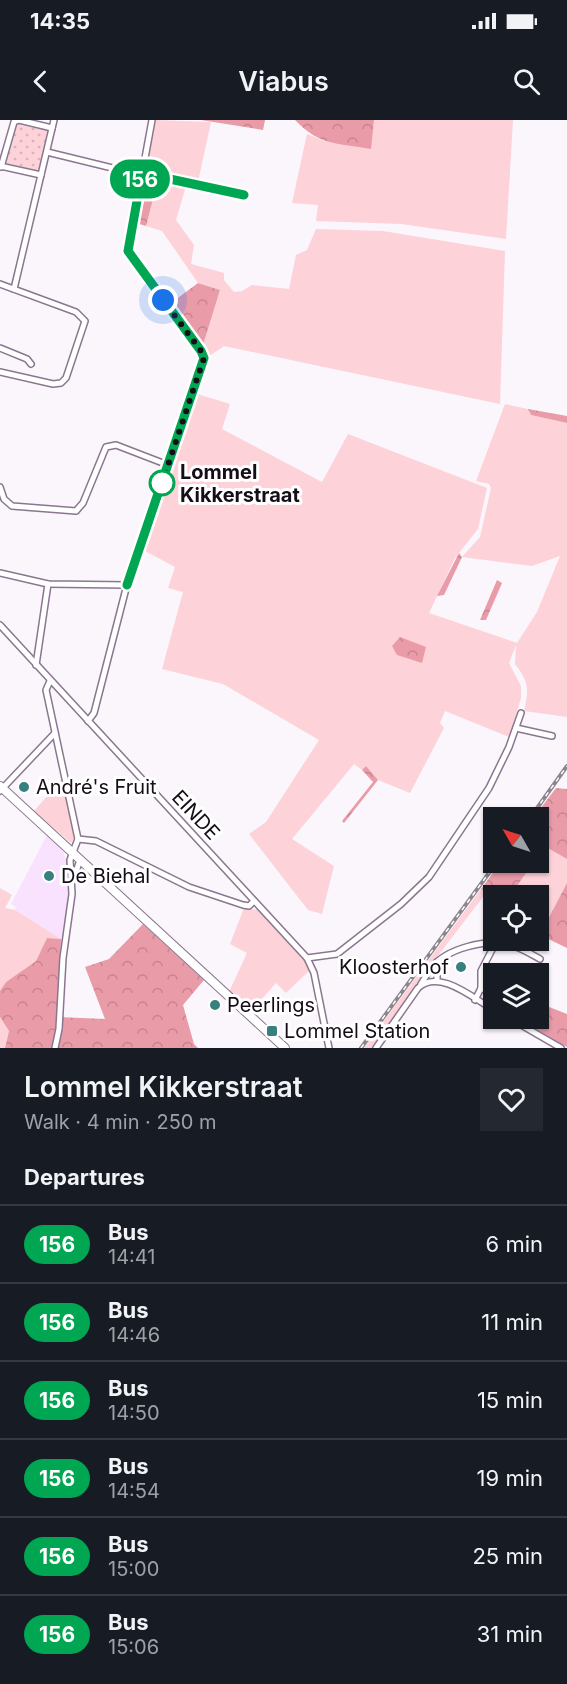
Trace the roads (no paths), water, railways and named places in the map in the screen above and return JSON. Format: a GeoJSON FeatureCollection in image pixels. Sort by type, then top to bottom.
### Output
{"type":"FeatureCollection","features":[{"type":"Feature","properties":{"kind":"main road"},"geometry":{"type":"LineString","coordinates":[[1,789],[285,1048]]}},
{"type":"Feature","properties":{"kind":"street"},"geometry":{"type":"LineString","coordinates":[[41,176],[1,166],[14,122],[19,120],[52,128]]}},
{"type":"Feature","properties":{"kind":"street"},"geometry":{"type":"LineString","coordinates":[[14,289],[54,120]]}},
{"type":"Feature","properties":{"kind":"street"},"geometry":{"type":"LineString","coordinates":[[88,721],[94,713],[127,585],[204,358],[128,251],[152,120]]}},
{"type":"Feature","properties":{"kind":"street"},"geometry":{"type":"LineString","coordinates":[[47,152],[244,195]]}},
{"type":"Feature","properties":{"kind":"street"},"geometry":{"type":"LineString","coordinates":[[0,284],[76,312],[83,318],[84,327],[66,378],[61,383],[53,384],[1,373]]}},
{"type":"Feature","properties":{"kind":"street"},"geometry":{"type":"LineString","coordinates":[[0,348],[27,359],[30,364]]}},
{"type":"Feature","properties":{"kind":"street"},"geometry":{"type":"LineString","coordinates":[[0,487],[4,499],[12,506],[75,511],[83,503],[106,447],[116,445],[168,465]]}},
{"type":"Feature","properties":{"kind":"street"},"geometry":{"type":"LineString","coordinates":[[0,573],[48,584],[127,585]]}},
{"type":"Feature","properties":{"kind":"street"},"geometry":{"type":"LineString","coordinates":[[36,665],[48,584]]}},
{"type":"Feature","properties":{"kind":"street","name":"EINDE"},"geometry":{"type":"LineString","coordinates":[[0,625],[307,958],[314,974],[329,1048]]}},
{"type":"Feature","properties":{"kind":"street"},"geometry":{"type":"LineString","coordinates":[[50,681],[46,690],[78,839],[71,851],[72,885],[63,958],[59,1029],[55,1048]]}},
{"type":"Feature","properties":{"kind":"street"},"geometry":{"type":"LineString","coordinates":[[307,958],[337,954],[401,904],[429,877],[489,788],[521,713]]}},
{"type":"Feature","properties":{"kind":"street"},"geometry":{"type":"LineString","coordinates":[[516,728],[552,736]]}},
{"type":"Feature","properties":{"kind":"street"},"geometry":{"type":"LineString","coordinates":[[1,789],[55,733]]}},
{"type":"Feature","properties":{"kind":"street"},"geometry":{"type":"LineString","coordinates":[[78,839],[96,841],[189,887],[243,905],[249,906],[254,900]]}},
{"type":"Feature","properties":{"kind":"street"},"geometry":{"type":"LineString","coordinates":[[72,885],[80,860]]}},
{"type":"Feature","properties":{"kind":"street"},"geometry":{"type":"LineString","coordinates":[[376,1048],[439,958],[451,950],[483,946]]}},
{"type":"Feature","properties":{"kind":"street"},"geometry":{"type":"LineString","coordinates":[[475,1000],[481,988],[481,971],[491,951]]}},
{"type":"Feature","properties":{"kind":"street"},"geometry":{"type":"LineString","coordinates":[[523,951],[540,959]]}},
{"type":"Feature","properties":{"kind":"street"},"geometry":{"type":"LineString","coordinates":[[431,968],[438,974],[437,980]]}},
{"type":"Feature","properties":{"kind":"street"},"geometry":{"type":"LineString","coordinates":[[420,986],[437,980],[483,1004]]}},
{"type":"Feature","properties":{"kind":"street"},"geometry":{"type":"LineString","coordinates":[[531,1029],[561,1048]]}},
{"type":"Feature","properties":{"kind":"street"},"geometry":{"type":"LineString","coordinates":[[546,1048],[551,1042]]}},
{"type":"Feature","properties":{"kind":"railway"},"geometry":{"type":"LineString","coordinates":[[538,807],[567,766]]}},
{"type":"Feature","properties":{"kind":"railway"},"geometry":{"type":"LineString","coordinates":[[361,1048],[489,873]]}},
{"type":"Feature","properties":{"kind":"place","name":"Lommel Kikkerstraat"},"geometry":{"type":"Point","coordinates":[162,483]}},
{"type":"Feature","properties":{"kind":"place","name":"André's Fruit"},"geometry":{"type":"Point","coordinates":[24,787]}},
{"type":"Feature","properties":{"kind":"place","name":"De Biehal"},"geometry":{"type":"Point","coordinates":[49,876]}},
{"type":"Feature","properties":{"kind":"place","name":"Kloosterhof"},"geometry":{"type":"Point","coordinates":[461,967]}},
{"type":"Feature","properties":{"kind":"place","name":"Peerlings"},"geometry":{"type":"Point","coordinates":[215,1005]}},
{"type":"Feature","properties":{"kind":"place","name":"Lommel Station"},"geometry":{"type":"Point","coordinates":[272,1031]}}]}
